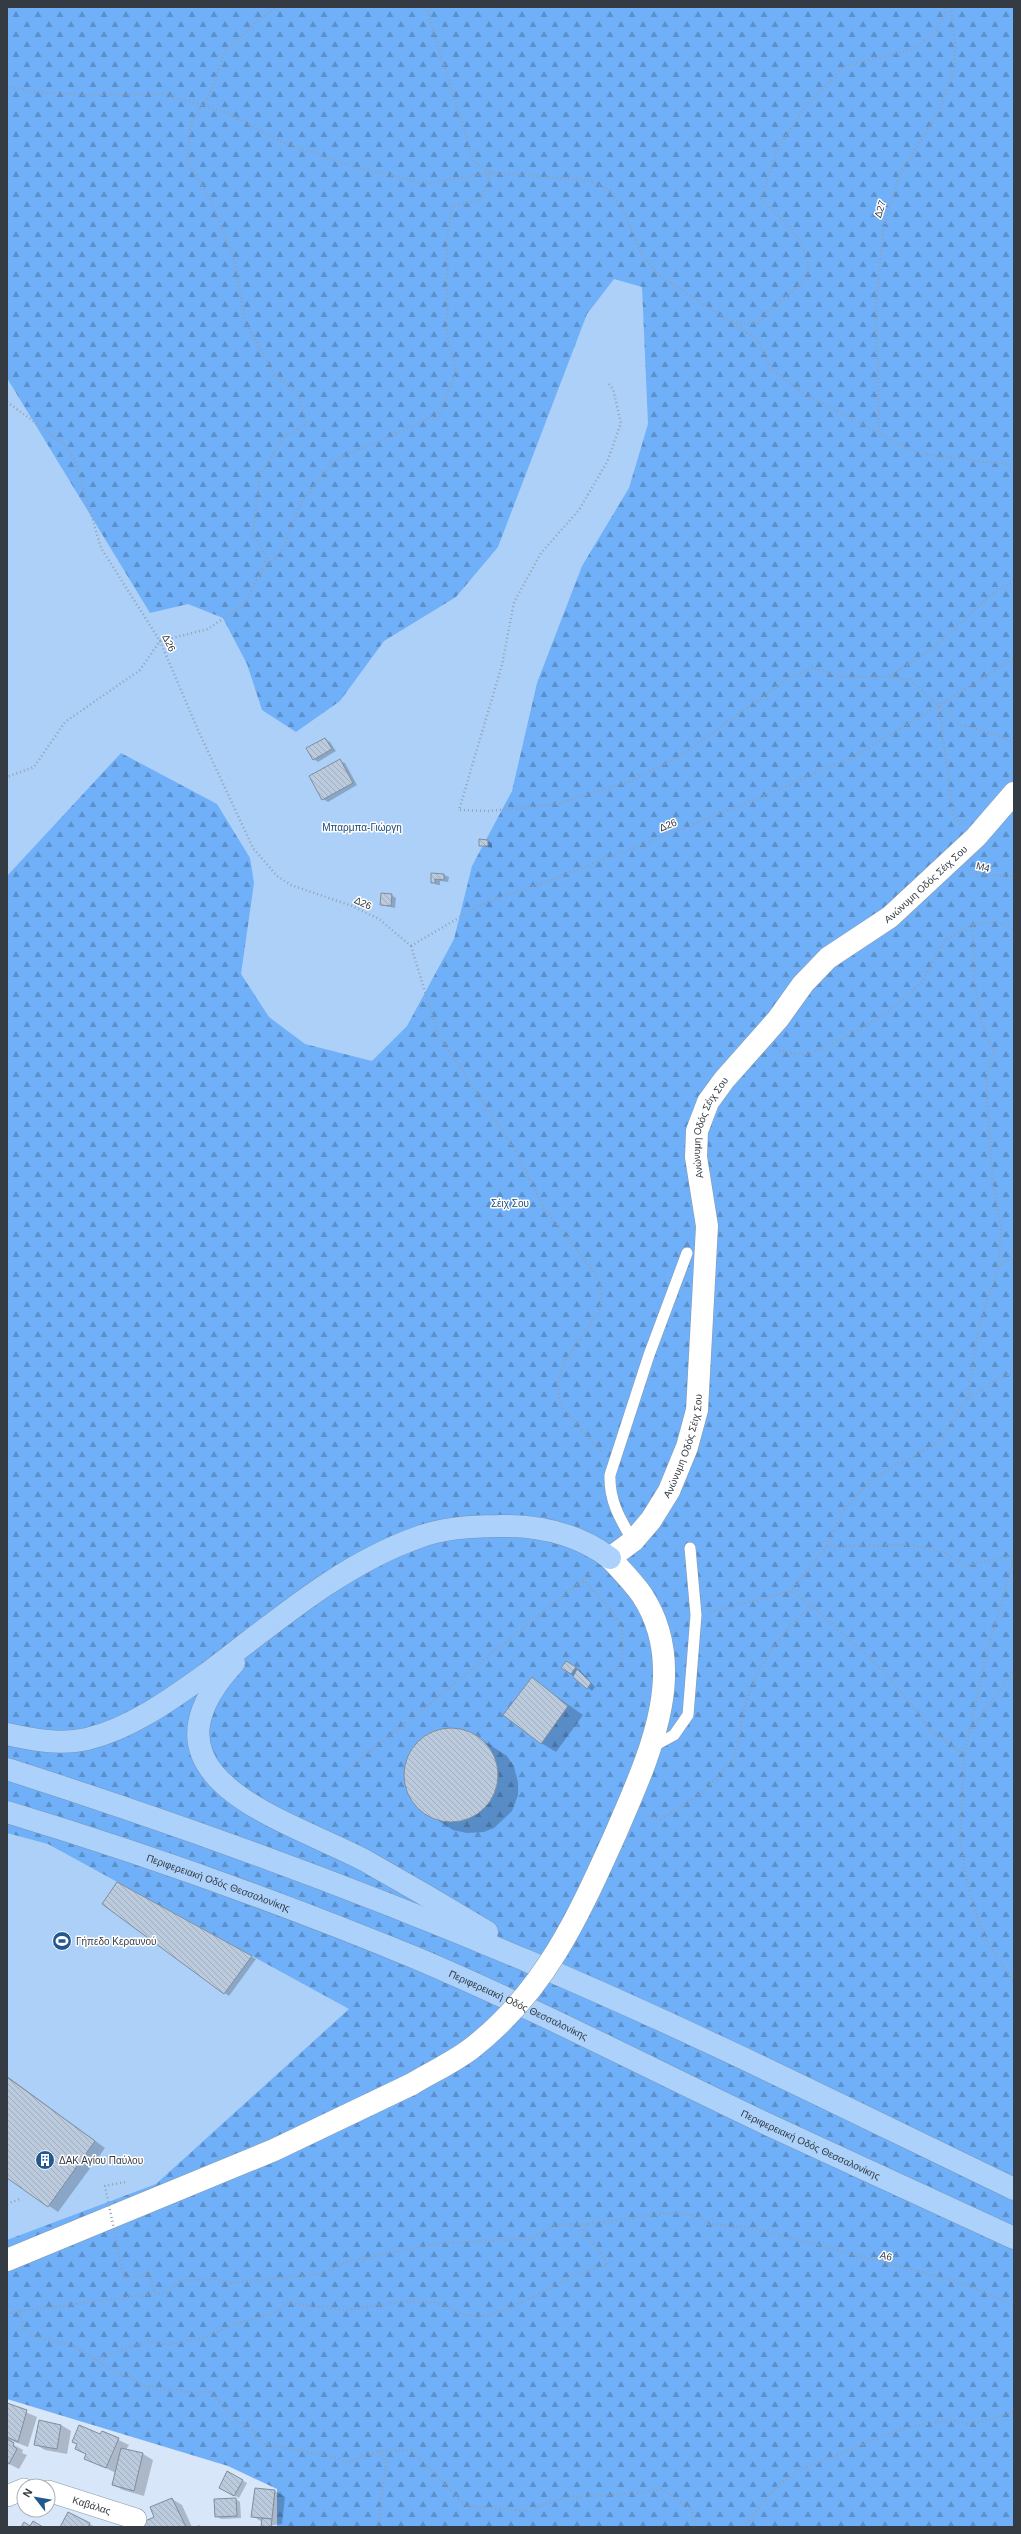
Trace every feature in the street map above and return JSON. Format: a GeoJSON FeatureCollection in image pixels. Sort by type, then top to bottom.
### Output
{"type":"FeatureCollection","features":[{"type":"Feature","properties":{"kind":"highway"},"geometry":{"type":"LineString","coordinates":[[7,1734],[38,1740],[73,1741],[107,1732],[150,1712],[353,1568],[388,1549],[421,1536],[483,1526],[534,1527],[570,1536],[598,1550],[610,1558]]}},
{"type":"Feature","properties":{"kind":"highway"},"geometry":{"type":"LineString","coordinates":[[265,1630],[226,1672],[202,1711],[198,1730],[200,1747],[206,1762],[218,1779],[234,1793],[262,1811],[364,1860],[495,1937],[534,1964]]}},
{"type":"Feature","properties":{"kind":"highway"},"geometry":{"type":"LineString","coordinates":[[7,1769],[116,1804],[280,1863],[437,1923],[610,1997],[1014,2189]]}},
{"type":"Feature","properties":{"kind":"highway","name":"Περιφερειακή Οδός Θεσσαλονίκης"},"geometry":{"type":"LineString","coordinates":[[7,1812],[99,1839],[214,1879],[417,1959],[592,2038],[768,2124],[1014,2238]]}},
{"type":"Feature","properties":{"kind":"main road","name":"Ανώνυμη Οδός Σέιχ Σου"},"geometry":{"type":"LineString","coordinates":[[610,1558],[633,1541],[651,1520],[669,1491],[687,1448],[697,1410],[706,1226],[696,1157],[697,1131],[708,1102],[724,1080],[778,1020],[803,984],[828,958],[890,917],[976,837],[1014,793]]}},
{"type":"Feature","properties":{"kind":"main road"},"geometry":{"type":"LineString","coordinates":[[7,2260],[274,2150],[412,2084],[471,2048],[506,2018],[526,1997],[558,1953],[580,1910],[626,1810],[651,1747],[662,1706],[663,1663],[656,1626],[642,1595],[610,1558]]}},
{"type":"Feature","properties":{"kind":"street","name":"Καβάλας"},"geometry":{"type":"LineString","coordinates":[[56,2494],[136,2519]]}},
{"type":"Feature","properties":{"kind":"lane"},"geometry":{"type":"LineString","coordinates":[[633,1541],[614,1508],[609,1489],[610,1475],[649,1355],[687,1253]]}},
{"type":"Feature","properties":{"kind":"lane"},"geometry":{"type":"LineString","coordinates":[[651,1747],[674,1735],[688,1715],[696,1615],[690,1548]]}},
{"type":"Feature","properties":{"kind":"path"},"geometry":{"type":"LineString","coordinates":[[7,777],[34,767],[65,722],[140,670],[160,641],[208,629],[245,603],[267,558],[253,534],[260,475],[284,437],[306,424],[298,393],[273,373],[245,321],[235,263],[212,202],[187,161],[192,120],[210,93],[225,52],[260,18],[276,7]]}},
{"type":"Feature","properties":{"kind":"path"},"geometry":{"type":"LineString","coordinates":[[426,7],[474,162],[491,173]]}},
{"type":"Feature","properties":{"kind":"path"},"geometry":{"type":"LineString","coordinates":[[732,323],[756,323],[808,277],[808,259],[794,231],[761,200],[778,150],[806,105],[845,66],[914,49],[936,32],[947,7]]}},
{"type":"Feature","properties":{"kind":"path","name":"Δ27"},"geometry":{"type":"LineString","coordinates":[[879,431],[876,301],[884,225],[900,173],[937,115],[954,72],[955,46],[951,7]]}},
{"type":"Feature","properties":{"kind":"path"},"geometry":{"type":"LineString","coordinates":[[7,86],[32,92],[89,95],[164,94],[228,113],[280,141],[354,167],[425,183],[491,173],[588,180],[610,190],[623,210],[642,256],[655,270],[758,340],[771,369],[805,394],[879,431],[916,453],[1014,466]]}},
{"type":"Feature","properties":{"kind":"path"},"geometry":{"type":"LineString","coordinates":[[259,575],[282,552],[301,502],[335,460],[438,415],[457,372],[447,337],[448,242],[452,206],[481,200],[491,173]]}},
{"type":"Feature","properties":{"kind":"path"},"geometry":{"type":"LineString","coordinates":[[609,384],[613,389],[621,423],[607,462],[579,510],[541,553],[514,602],[502,665],[459,810],[488,811],[557,804],[628,782],[680,756],[786,680],[812,668],[843,677],[889,677],[910,680],[961,725],[997,735],[1014,743]]}},
{"type":"Feature","properties":{"kind":"path","name":"Δ26"},"geometry":{"type":"LineString","coordinates":[[7,402],[52,434],[66,447],[75,460],[102,548],[160,641],[198,730],[250,841],[266,864],[291,885],[352,906],[379,919],[411,946],[484,903],[554,879],[757,799],[859,754],[1014,659]]}},
{"type":"Feature","properties":{"kind":"path"},"geometry":{"type":"LineString","coordinates":[[889,677],[934,647],[992,594],[1014,581]]}},
{"type":"Feature","properties":{"kind":"path"},"geometry":{"type":"LineString","coordinates":[[939,706],[953,815],[966,831],[976,837]]}},
{"type":"Feature","properties":{"kind":"path","name":"M4"},"geometry":{"type":"LineString","coordinates":[[959,853],[972,874],[993,877],[1014,876]]}},
{"type":"Feature","properties":{"kind":"path"},"geometry":{"type":"LineString","coordinates":[[754,1048],[806,1055],[850,1035],[892,1009],[922,982],[944,941],[973,924],[997,922],[1014,930]]}},
{"type":"Feature","properties":{"kind":"path"},"geometry":{"type":"LineString","coordinates":[[967,1399],[979,1327],[998,1267],[1001,1227],[993,1186],[986,1078],[994,1051],[981,1021],[974,984],[973,924]]}},
{"type":"Feature","properties":{"kind":"path"},"geometry":{"type":"LineString","coordinates":[[411,946],[438,1034],[513,1147],[546,1211],[592,1269],[600,1286],[602,1300],[597,1314],[563,1364],[558,1382],[559,1399],[565,1412],[598,1448]]}},
{"type":"Feature","properties":{"kind":"path"},"geometry":{"type":"LineString","coordinates":[[998,1267],[1014,1256]]}},
{"type":"Feature","properties":{"kind":"path"},"geometry":{"type":"LineString","coordinates":[[696,1615],[792,1591],[827,1546],[845,1507],[878,1475],[938,1443],[967,1399],[1002,1376],[1014,1373]]}},
{"type":"Feature","properties":{"kind":"path"},"geometry":{"type":"LineString","coordinates":[[827,1546],[914,1545],[945,1553],[965,1566],[1014,1555]]}},
{"type":"Feature","properties":{"kind":"path"},"geometry":{"type":"LineString","coordinates":[[346,1771],[610,1558]]}},
{"type":"Feature","properties":{"kind":"path"},"geometry":{"type":"LineString","coordinates":[[1014,1558],[986,1656],[964,1755],[960,1842],[970,1896],[985,1939],[1014,1981]]}},
{"type":"Feature","properties":{"kind":"path"},"geometry":{"type":"LineString","coordinates":[[583,1579],[612,1612],[623,1634],[624,1656],[616,1673]]}},
{"type":"Feature","properties":{"kind":"path"},"geometry":{"type":"LineString","coordinates":[[792,1591],[812,1606],[886,1673],[930,1729],[964,1755]]}},
{"type":"Feature","properties":{"kind":"path"},"geometry":{"type":"LineString","coordinates":[[626,1810],[660,1819],[680,1809],[704,1791],[732,1758],[745,1707],[762,1668],[777,1641],[795,1618],[812,1606]]}},
{"type":"Feature","properties":{"kind":"path"},"geometry":{"type":"LineString","coordinates":[[969,1733],[1014,1671]]}},
{"type":"Feature","properties":{"kind":"path"},"geometry":{"type":"LineString","coordinates":[[125,2182],[105,2186],[124,2278],[150,2274],[154,2292]]}},
{"type":"Feature","properties":{"kind":"path"},"geometry":{"type":"LineString","coordinates":[[7,2204],[20,2199]]}},
{"type":"Feature","properties":{"kind":"path","name":"A6"},"geometry":{"type":"LineString","coordinates":[[7,2313],[154,2292],[168,2292],[180,2281],[211,2279],[231,2283],[321,2274],[345,2262],[434,2244],[531,2238],[555,2225],[589,2224],[666,2213],[697,2215],[709,2224],[752,2228],[967,2284],[1014,2306]]}},
{"type":"Feature","properties":{"kind":"path"},"geometry":{"type":"LineString","coordinates":[[95,2359],[148,2341],[167,2345],[207,2337],[237,2324],[272,2314],[288,2303],[346,2310],[407,2301],[438,2303],[465,2315],[485,2316],[511,2308],[573,2276],[608,2264],[598,2249],[581,2232],[589,2224]]}},
{"type":"Feature","properties":{"kind":"path"},"geometry":{"type":"LineString","coordinates":[[20,2311],[22,2328],[37,2337],[74,2346],[117,2374],[129,2376],[142,2386],[195,2394],[210,2391],[233,2418],[250,2427],[260,2443],[330,2456],[347,2462],[379,2451],[410,2450],[466,2506],[526,2512],[567,2497],[627,2494],[662,2489],[691,2509],[697,2527]]}},
{"type":"Feature","properties":{"kind":"path"},"geometry":{"type":"LineString","coordinates":[[744,2527],[773,2490],[797,2471],[902,2429],[945,2420],[972,2424],[1014,2412]]}},
{"type":"Feature","properties":{"kind":"path"},"geometry":{"type":"LineString","coordinates":[[378,2527],[386,2462],[379,2451]]}},
{"type":"Feature","properties":{"kind":"green space","name":"Σέιχ Σου"},"geometry":{"type":"Polygon","coordinates":[[[7,7],[1014,7],[1014,2527],[277,2527],[277,2489],[228,2466],[7,2399],[7,7]]]}},
{"type":"Feature","properties":{"kind":"green space","name":"Μπαρμπα-Γιώργη"},"geometry":{"type":"Polygon","coordinates":[[[614,279],[642,287],[648,424],[629,488],[582,566],[537,683],[512,791],[472,866],[454,939],[407,1026],[372,1061],[305,1044],[269,1017],[241,974],[254,883],[250,858],[217,804],[121,753],[7,876],[7,378],[150,613],[188,604],[223,618],[247,664],[262,710],[296,732],[340,701],[384,641],[456,597],[498,547],[587,314],[614,279]]]}},
{"type":"Feature","properties":{"kind":"green space"},"geometry":{"type":"Polygon","coordinates":[[[7,1833],[48,1844],[349,2009],[156,2184],[7,2240],[7,1833]]]}},
{"type":"Feature","properties":{"kind":"building"},"geometry":{"type":"Polygon","coordinates":[[[325,738],[332,749],[313,760],[306,748],[325,738]]]}},
{"type":"Feature","properties":{"kind":"building"},"geometry":{"type":"Polygon","coordinates":[[[340,759],[353,783],[322,800],[309,776],[340,759]]]}},
{"type":"Feature","properties":{"kind":"building"},"geometry":{"type":"Polygon","coordinates":[[[479,839],[488,840],[488,846],[479,846],[479,839]]]}},
{"type":"Feature","properties":{"kind":"building"},"geometry":{"type":"Polygon","coordinates":[[[431,873],[444,874],[444,880],[435,879],[435,883],[431,883],[431,873]]]}},
{"type":"Feature","properties":{"kind":"building"},"geometry":{"type":"Polygon","coordinates":[[[381,893],[392,894],[391,906],[380,905],[381,893]]]}},
{"type":"Feature","properties":{"kind":"building"},"geometry":{"type":"Polygon","coordinates":[[[566,1661],[576,1667],[571,1674],[561,1668],[566,1661]]]}},
{"type":"Feature","properties":{"kind":"building"},"geometry":{"type":"Polygon","coordinates":[[[577,1669],[591,1683],[587,1689],[573,1677],[577,1669]]]}},
{"type":"Feature","properties":{"kind":"building"},"geometry":{"type":"Polygon","coordinates":[[[532,1677],[568,1706],[541,1744],[503,1715],[532,1677]]]}},
{"type":"Feature","properties":{"kind":"building"},"geometry":{"type":"Polygon","coordinates":[[[451,1728],[469,1732],[484,1742],[494,1757],[498,1775],[494,1793],[484,1808],[469,1818],[451,1822],[433,1818],[418,1808],[408,1793],[404,1775],[408,1757],[418,1742],[433,1732],[451,1728]]]}},
{"type":"Feature","properties":{"kind":"building"},"geometry":{"type":"Polygon","coordinates":[[[117,1882],[252,1956],[224,1994],[102,1904],[117,1882]]]}},
{"type":"Feature","properties":{"kind":"building","name":"ΔΑΚ Αγίου Παύλου"},"geometry":{"type":"Polygon","coordinates":[[[7,2077],[95,2141],[48,2207],[7,2178],[7,2077]]]}},
{"type":"Feature","properties":{"kind":"building"},"geometry":{"type":"Polygon","coordinates":[[[7,2403],[27,2410],[18,2442],[7,2437],[7,2403]]]}},
{"type":"Feature","properties":{"kind":"building"},"geometry":{"type":"Polygon","coordinates":[[[39,2420],[61,2425],[57,2449],[34,2445],[39,2420]]]}},
{"type":"Feature","properties":{"kind":"building"},"geometry":{"type":"Polygon","coordinates":[[[79,2425],[100,2434],[102,2431],[119,2438],[106,2468],[84,2459],[86,2454],[75,2449],[77,2444],[72,2442],[79,2425]]]}},
{"type":"Feature","properties":{"kind":"building"},"geometry":{"type":"Polygon","coordinates":[[[7,2439],[14,2443],[13,2446],[17,2449],[9,2464],[7,2463],[7,2439]]]}},
{"type":"Feature","properties":{"kind":"building"},"geometry":{"type":"Polygon","coordinates":[[[121,2448],[143,2453],[134,2491],[112,2485],[121,2448]]]}},
{"type":"Feature","properties":{"kind":"building"},"geometry":{"type":"Polygon","coordinates":[[[227,2471],[243,2480],[234,2496],[219,2488],[227,2471]]]}},
{"type":"Feature","properties":{"kind":"building"},"geometry":{"type":"Polygon","coordinates":[[[255,2488],[275,2490],[272,2519],[251,2517],[255,2488]]]}},
{"type":"Feature","properties":{"kind":"building"},"geometry":{"type":"Polygon","coordinates":[[[172,2498],[186,2527],[142,2527],[141,2523],[154,2517],[150,2507],[172,2498]]]}},
{"type":"Feature","properties":{"kind":"building"},"geometry":{"type":"Polygon","coordinates":[[[236,2498],[237,2516],[215,2517],[214,2499],[236,2498]]]}},
{"type":"Feature","properties":{"kind":"building"},"geometry":{"type":"Polygon","coordinates":[[[68,2512],[90,2523],[88,2527],[60,2527],[68,2512]]]}},
{"type":"Feature","properties":{"kind":"building"},"geometry":{"type":"Polygon","coordinates":[[[262,2518],[272,2519],[271,2527],[261,2527],[262,2518]]]}},
{"type":"Feature","properties":{"kind":"building"},"geometry":{"type":"Polygon","coordinates":[[[33,2521],[43,2527],[21,2527],[24,2522],[30,2526],[33,2521]]]}},
{"type":"Feature","properties":{"kind":"place","name":"Γήπεδο Κεραυνού"},"geometry":{"type":"Point","coordinates":[62,1941]}},
{"type":"Feature","properties":{"kind":"place","name":"ΔΑΚ Αγίου Παύλου"},"geometry":{"type":"Point","coordinates":[45,2160]}}]}
